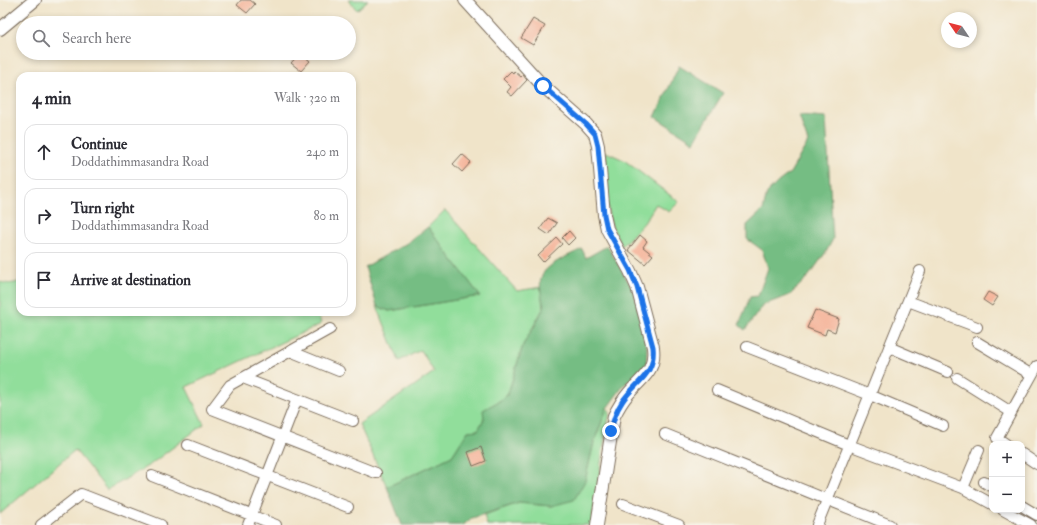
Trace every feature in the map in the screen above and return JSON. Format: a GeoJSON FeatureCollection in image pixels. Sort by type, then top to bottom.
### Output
{"type":"FeatureCollection","features":[{"type":"Feature","properties":{"kind":"street"},"geometry":{"type":"LineString","coordinates":[[0,29],[35,0]]}},
{"type":"Feature","properties":{"kind":"street"},"geometry":{"type":"LineString","coordinates":[[465,0],[543,86],[586,124],[595,134],[598,146],[604,215],[607,229],[630,270],[637,287],[653,347],[653,364],[647,374],[621,402],[614,416],[597,525]]}},
{"type":"Feature","properties":{"kind":"street"},"geometry":{"type":"LineString","coordinates":[[817,525],[920,271]]}},
{"type":"Feature","properties":{"kind":"street"},"geometry":{"type":"LineString","coordinates":[[908,301],[977,327]]}},
{"type":"Feature","properties":{"kind":"street"},"geometry":{"type":"LineString","coordinates":[[330,329],[230,385],[212,409],[376,473]]}},
{"type":"Feature","properties":{"kind":"street"},"geometry":{"type":"LineString","coordinates":[[977,342],[1034,371],[997,438],[1002,441]]}},
{"type":"Feature","properties":{"kind":"street"},"geometry":{"type":"LineString","coordinates":[[747,347],[870,394],[943,426]]}},
{"type":"Feature","properties":{"kind":"street"},"geometry":{"type":"LineString","coordinates":[[889,347],[953,375],[1011,412]]}},
{"type":"Feature","properties":{"kind":"street"},"geometry":{"type":"LineString","coordinates":[[290,351],[339,371]]}},
{"type":"Feature","properties":{"kind":"street"},"geometry":{"type":"LineString","coordinates":[[243,378],[352,421]]}},
{"type":"Feature","properties":{"kind":"street"},"geometry":{"type":"LineString","coordinates":[[717,390],[849,445],[963,488],[989,502]]}},
{"type":"Feature","properties":{"kind":"street"},"geometry":{"type":"LineString","coordinates":[[250,520],[297,399]]}},
{"type":"Feature","properties":{"kind":"street"},"geometry":{"type":"LineString","coordinates":[[665,434],[890,525]]}},
{"type":"Feature","properties":{"kind":"street"},"geometry":{"type":"LineString","coordinates":[[188,445],[348,507]]}},
{"type":"Feature","properties":{"kind":"street"},"geometry":{"type":"LineString","coordinates":[[963,488],[980,450]]}},
{"type":"Feature","properties":{"kind":"street"},"geometry":{"type":"LineString","coordinates":[[1025,456],[1037,464]]}},
{"type":"Feature","properties":{"kind":"street"},"geometry":{"type":"LineString","coordinates":[[152,476],[250,520],[276,525]]}},
{"type":"Feature","properties":{"kind":"street"},"geometry":{"type":"LineString","coordinates":[[41,525],[81,494],[161,525]]}},
{"type":"Feature","properties":{"kind":"street"},"geometry":{"type":"LineString","coordinates":[[623,504],[679,525]]}},
{"type":"Feature","properties":{"kind":"street"},"geometry":{"type":"LineString","coordinates":[[1025,508],[1037,515]]}},
{"type":"Feature","properties":{"kind":"street"},"geometry":{"type":"LineString","coordinates":[[1009,513],[1031,525]]}},
{"type":"Feature","properties":{"kind":"green space"},"geometry":{"type":"Polygon","coordinates":[[[348,0],[368,0],[357,10],[348,0]]]}},
{"type":"Feature","properties":{"kind":"green space"},"geometry":{"type":"Polygon","coordinates":[[[679,66],[723,93],[694,142],[655,117],[679,66]]]}},
{"type":"Feature","properties":{"kind":"green space"},"geometry":{"type":"Polygon","coordinates":[[[799,116],[826,118],[833,239],[826,252],[808,277],[790,295],[763,305],[745,330],[739,325],[750,297],[758,296],[768,268],[762,250],[747,239],[747,225],[763,210],[767,193],[790,173],[808,142],[799,116]]]}},
{"type":"Feature","properties":{"kind":"green space"},"geometry":{"type":"Polygon","coordinates":[[[606,152],[624,160],[679,202],[669,212],[656,204],[644,223],[622,246],[611,224],[608,212],[606,152]]]}},
{"type":"Feature","properties":{"kind":"green space"},"geometry":{"type":"Polygon","coordinates":[[[445,210],[517,291],[541,287],[543,309],[523,345],[508,394],[484,410],[484,419],[478,430],[468,431],[452,456],[387,487],[359,424],[434,372],[421,350],[399,361],[377,306],[389,311],[480,296],[428,227],[445,210]]]}},
{"type":"Feature","properties":{"kind":"green space"},"geometry":{"type":"Polygon","coordinates":[[[428,227],[480,296],[389,311],[377,306],[365,267],[407,243],[428,227]]]}},
{"type":"Feature","properties":{"kind":"green space"},"geometry":{"type":"Polygon","coordinates":[[[607,246],[634,291],[647,347],[646,367],[624,385],[607,408],[594,442],[585,481],[574,500],[551,506],[519,503],[472,518],[463,525],[402,525],[387,487],[452,456],[468,431],[478,430],[484,419],[483,410],[501,400],[508,394],[523,345],[544,307],[540,285],[543,273],[558,261],[582,249],[586,258],[607,246]]]}},
{"type":"Feature","properties":{"kind":"green space"},"geometry":{"type":"Polygon","coordinates":[[[0,281],[10,284],[16,283],[16,316],[319,316],[321,324],[186,387],[204,424],[151,464],[107,490],[75,450],[0,514],[0,281]]]}},
{"type":"Feature","properties":{"kind":"green space"},"geometry":{"type":"Polygon","coordinates":[[[607,408],[610,411],[591,525],[487,525],[484,515],[519,503],[551,506],[585,481],[594,442],[607,408]]]}},
{"type":"Feature","properties":{"kind":"building"},"geometry":{"type":"Polygon","coordinates":[[[241,0],[250,0],[255,4],[247,13],[237,5],[241,0]]]}},
{"type":"Feature","properties":{"kind":"building"},"geometry":{"type":"Polygon","coordinates":[[[533,19],[545,26],[533,45],[521,38],[533,19]]]}},
{"type":"Feature","properties":{"kind":"building"},"geometry":{"type":"Polygon","coordinates":[[[294,60],[310,61],[301,71],[291,63],[294,60]]]}},
{"type":"Feature","properties":{"kind":"building"},"geometry":{"type":"Polygon","coordinates":[[[511,71],[513,73],[514,71],[521,77],[523,75],[527,80],[512,96],[507,92],[511,87],[503,79],[511,71]]]}},
{"type":"Feature","properties":{"kind":"building"},"geometry":{"type":"Polygon","coordinates":[[[462,154],[471,162],[462,172],[453,164],[462,154]]]}},
{"type":"Feature","properties":{"kind":"building"},"geometry":{"type":"Polygon","coordinates":[[[548,218],[557,223],[549,235],[540,229],[548,218]]]}},
{"type":"Feature","properties":{"kind":"building"},"geometry":{"type":"Polygon","coordinates":[[[569,231],[575,238],[568,245],[562,238],[569,231]]]}},
{"type":"Feature","properties":{"kind":"building"},"geometry":{"type":"Polygon","coordinates":[[[640,235],[647,241],[643,247],[653,255],[645,264],[628,250],[640,235]]]}},
{"type":"Feature","properties":{"kind":"building"},"geometry":{"type":"Polygon","coordinates":[[[557,238],[562,244],[543,262],[538,256],[557,238]]]}},
{"type":"Feature","properties":{"kind":"building"},"geometry":{"type":"Polygon","coordinates":[[[988,292],[998,297],[992,306],[983,300],[988,292]]]}},
{"type":"Feature","properties":{"kind":"building"},"geometry":{"type":"Polygon","coordinates":[[[815,310],[839,319],[835,332],[827,329],[825,335],[807,328],[815,310]]]}},
{"type":"Feature","properties":{"kind":"building"},"geometry":{"type":"Polygon","coordinates":[[[481,447],[486,461],[473,466],[468,452],[481,447]]]}},
{"type":"Feature","properties":{"kind":"route"},"geometry":{"type":"LineString","coordinates":[[543,86],[552,96],[586,124],[595,134],[598,146],[604,215],[607,229],[630,270],[637,287],[653,347],[653,364],[647,374],[621,402],[614,416],[611,431]]}}]}
